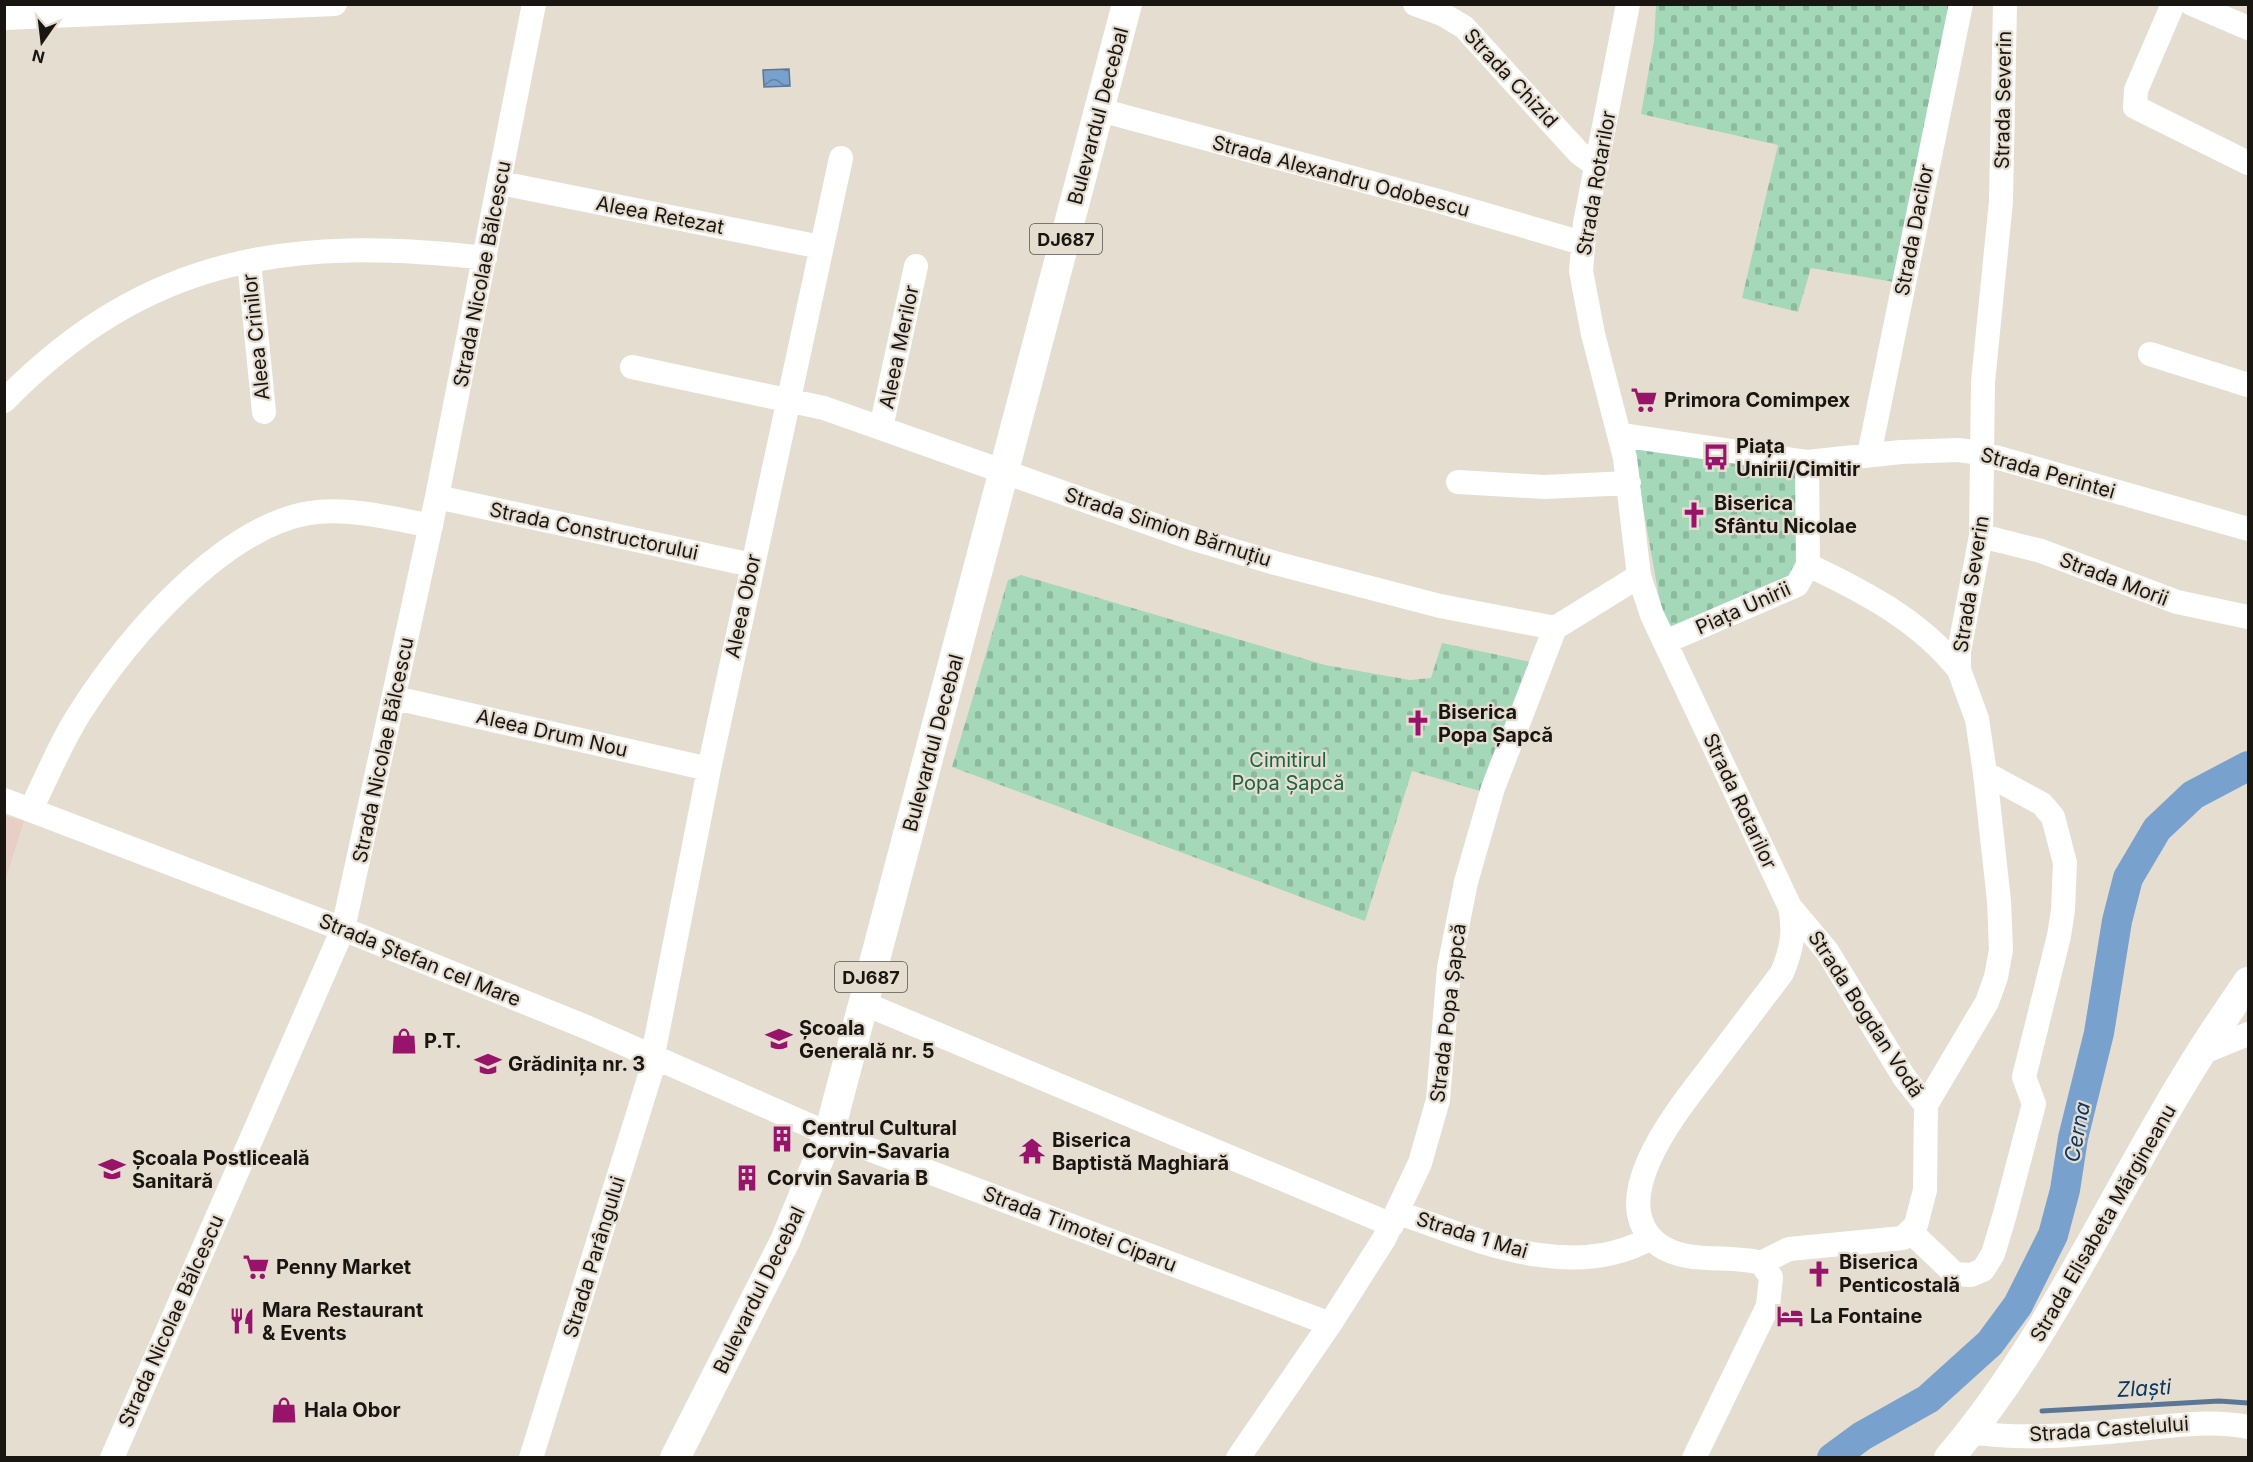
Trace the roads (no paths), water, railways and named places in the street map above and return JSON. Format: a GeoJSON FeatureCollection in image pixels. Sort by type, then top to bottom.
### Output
{"type":"FeatureCollection","features":[{"type":"Feature","properties":{"kind":"main road","name":"Bulevardul Decebal"},"geometry":{"type":"LineString","coordinates":[[675,1458],[785,1241],[829,1134],[1127,4]]}},
{"type":"Feature","properties":{"kind":"main road","name":"Strada Elisabeta Mărgineanu"},"geometry":{"type":"LineString","coordinates":[[1949,1458],[2014,1374],[2051,1315],[2199,1054],[2248,982]]}},
{"type":"Feature","properties":{"kind":"street"},"geometry":{"type":"LineString","coordinates":[[4,18],[335,4]]}},
{"type":"Feature","properties":{"kind":"street","name":"Strada Nicolae Bălcescu"},"geometry":{"type":"LineString","coordinates":[[112,1458],[343,929],[437,497],[534,4]]}},
{"type":"Feature","properties":{"kind":"street","name":"Strada Chizid"},"geometry":{"type":"LineString","coordinates":[[1415,4],[1442,14],[1464,27],[1579,153],[1597,166]]}},
{"type":"Feature","properties":{"kind":"street","name":"Strada Rotarilor"},"geometry":{"type":"LineString","coordinates":[[1628,4],[1582,243],[1581,271],[1586,300],[1621,435],[1629,483],[1639,576],[1665,642],[1790,906],[1794,928],[1792,944],[1782,973],[1666,1126],[1649,1160],[1639,1205],[1641,1221],[1651,1238]]}},
{"type":"Feature","properties":{"kind":"street","name":"Strada Dacilor"},"geometry":{"type":"LineString","coordinates":[[1869,455],[1961,4]]}},
{"type":"Feature","properties":{"kind":"street","name":"Strada Severin"},"geometry":{"type":"LineString","coordinates":[[1926,1105],[1987,1002],[2000,959],[1999,901],[1985,773],[1977,719],[1959,670],[1959,651],[1981,536],[1983,382],[2001,201],[2005,4]]}},
{"type":"Feature","properties":{"kind":"street"},"geometry":{"type":"LineString","coordinates":[[2173,4],[2136,90],[2135,107],[2248,163]]}},
{"type":"Feature","properties":{"kind":"street"},"geometry":{"type":"LineString","coordinates":[[2192,4],[2248,28]]}},
{"type":"Feature","properties":{"kind":"street","name":"Strada Alexandru Odobescu"},"geometry":{"type":"LineString","coordinates":[[1100,110],[1435,200],[1582,243]]}},
{"type":"Feature","properties":{"kind":"street","name":"Aleea Obor"},"geometry":{"type":"LineString","coordinates":[[654,1056],[709,769],[841,158]]}},
{"type":"Feature","properties":{"kind":"street","name":"Aleea Retezat"},"geometry":{"type":"LineString","coordinates":[[500,183],[821,248]]}},
{"type":"Feature","properties":{"kind":"street"},"geometry":{"type":"LineString","coordinates":[[4,401],[35,369],[73,339],[138,298],[175,280],[249,261],[308,252],[364,248],[485,258]]}},
{"type":"Feature","properties":{"kind":"street","name":"Aleea Crinilor"},"geometry":{"type":"LineString","coordinates":[[249,261],[264,412]]}},
{"type":"Feature","properties":{"kind":"street","name":"Aleea Merilor"},"geometry":{"type":"LineString","coordinates":[[881,428],[916,266]]}},
{"type":"Feature","properties":{"kind":"street"},"geometry":{"type":"LineString","coordinates":[[2150,354],[2248,385]]}},
{"type":"Feature","properties":{"kind":"street","name":"Strada Simion Bărnuțiu"},"geometry":{"type":"LineString","coordinates":[[632,367],[824,408],[1191,538],[1275,563],[1440,606],[1555,628]]}},
{"type":"Feature","properties":{"kind":"street"},"geometry":{"type":"LineString","coordinates":[[1621,435],[1808,462]]}},
{"type":"Feature","properties":{"kind":"street","name":"Strada Perintei"},"geometry":{"type":"LineString","coordinates":[[1808,462],[1931,450],[1981,453],[2248,529]]}},
{"type":"Feature","properties":{"kind":"street","name":"Piața Unirii"},"geometry":{"type":"LineString","coordinates":[[1665,642],[1797,585],[1808,565],[1808,462]]}},
{"type":"Feature","properties":{"kind":"street"},"geometry":{"type":"LineString","coordinates":[[1458,482],[1544,487],[1629,483]]}},
{"type":"Feature","properties":{"kind":"street","name":"Strada Constructorului"},"geometry":{"type":"LineString","coordinates":[[437,497],[752,565]]}},
{"type":"Feature","properties":{"kind":"street"},"geometry":{"type":"LineString","coordinates":[[31,809],[82,709],[98,685],[160,609],[212,563],[270,526],[311,513],[357,514],[431,526]]}},
{"type":"Feature","properties":{"kind":"street","name":"Strada Morii"},"geometry":{"type":"LineString","coordinates":[[1981,536],[2041,551],[2177,602],[2248,617]]}},
{"type":"Feature","properties":{"kind":"street"},"geometry":{"type":"LineString","coordinates":[[1808,565],[1882,604],[1914,626],[1946,654],[1959,670]]}},
{"type":"Feature","properties":{"kind":"street"},"geometry":{"type":"LineString","coordinates":[[1555,628],[1639,576]]}},
{"type":"Feature","properties":{"kind":"street","name":"Strada Popa Șapcă"},"geometry":{"type":"LineString","coordinates":[[1238,1458],[1330,1324],[1395,1219],[1420,1162],[1438,1100],[1449,968],[1477,842],[1512,736],[1555,628]]}},
{"type":"Feature","properties":{"kind":"street","name":"Aleea Drum Nou"},"geometry":{"type":"LineString","coordinates":[[395,698],[709,769]]}},
{"type":"Feature","properties":{"kind":"street"},"geometry":{"type":"LineString","coordinates":[[1761,1263],[1789,1249],[1893,1241],[1911,1232],[1956,1274],[1971,1275],[1983,1270],[1993,1254],[2006,1214],[2034,1104],[2024,1077],[2059,936],[2063,910],[2065,863],[2053,817],[2042,804],[1985,773]]}},
{"type":"Feature","properties":{"kind":"street","name":"Strada Ștefan cel Mare"},"geometry":{"type":"LineString","coordinates":[[4,800],[343,929],[654,1056],[829,1134]]}},
{"type":"Feature","properties":{"kind":"street","name":"Strada Bogdan Vodă"},"geometry":{"type":"LineString","coordinates":[[1790,906],[1827,951],[1904,1077],[1926,1105],[1925,1190],[1919,1216],[1911,1232]]}},
{"type":"Feature","properties":{"kind":"street","name":"Strada 1 Mai"},"geometry":{"type":"LineString","coordinates":[[864,1003],[1395,1219],[1528,1254],[1575,1256],[1610,1253],[1633,1248],[1651,1238]]}},
{"type":"Feature","properties":{"kind":"street"},"geometry":{"type":"LineString","coordinates":[[2199,1054],[2248,1034]]}},
{"type":"Feature","properties":{"kind":"street","name":"Strada Parângului"},"geometry":{"type":"LineString","coordinates":[[531,1458],[654,1056]]}},
{"type":"Feature","properties":{"kind":"street","name":"Strada Timotei Ciparu"},"geometry":{"type":"LineString","coordinates":[[829,1134],[1330,1324]]}},
{"type":"Feature","properties":{"kind":"street"},"geometry":{"type":"LineString","coordinates":[[1651,1238],[1670,1251],[1681,1254],[1745,1258],[1761,1263],[1771,1277],[1768,1306],[1694,1458]]}},
{"type":"Feature","properties":{"kind":"street","name":"Strada Castelului"},"geometry":{"type":"LineString","coordinates":[[1970,1432],[2000,1436],[2079,1434],[2194,1423],[2248,1427]]}},
{"type":"Feature","properties":{"kind":"water"},"geometry":{"type":"Polygon","coordinates":[[[789,69],[790,86],[764,87],[763,70],[789,69]]]}},
{"type":"Feature","properties":{"kind":"waterway","name":"Cerna"},"geometry":{"type":"LineString","coordinates":[[1832,1458],[1862,1436],[1928,1399],[1990,1343],[2018,1305],[2053,1235],[2065,1190],[2073,1138],[2099,1033],[2117,921],[2128,878],[2157,829],[2193,795],[2248,766]]}},
{"type":"Feature","properties":{"kind":"waterway","name":"Zlaști"},"geometry":{"type":"LineString","coordinates":[[2042,1411],[2219,1401],[2248,1403]]}},
{"type":"Feature","properties":{"kind":"place","name":"Primora Comimpex"},"geometry":{"type":"Point","coordinates":[1644,400]}},
{"type":"Feature","properties":{"kind":"place","name":"Piața Unirii/Cimitir"},"geometry":{"type":"Point","coordinates":[1716,457]}},
{"type":"Feature","properties":{"kind":"place","name":"Biserica Sfântu Nicolae"},"geometry":{"type":"Point","coordinates":[1694,515]}},
{"type":"Feature","properties":{"kind":"place","name":"Biserica Popa Șapcă"},"geometry":{"type":"Point","coordinates":[1418,723]}},
{"type":"Feature","properties":{"kind":"place","name":"Școala Generală nr. 5"},"geometry":{"type":"Point","coordinates":[779,1039]}},
{"type":"Feature","properties":{"kind":"place","name":"P.T."},"geometry":{"type":"Point","coordinates":[404,1041]}},
{"type":"Feature","properties":{"kind":"place","name":"Grădinița nr. 3"},"geometry":{"type":"Point","coordinates":[488,1064]}},
{"type":"Feature","properties":{"kind":"place","name":"Centrul Cultural Corvin-Savaria"},"geometry":{"type":"Point","coordinates":[782,1139]}},
{"type":"Feature","properties":{"kind":"place","name":"Biserica Baptistă Maghiară"},"geometry":{"type":"Point","coordinates":[1032,1151]}},
{"type":"Feature","properties":{"kind":"place","name":"Școala Postliceală Sanitară"},"geometry":{"type":"Point","coordinates":[112,1169]}},
{"type":"Feature","properties":{"kind":"place","name":"Corvin Savaria B"},"geometry":{"type":"Point","coordinates":[747,1178]}},
{"type":"Feature","properties":{"kind":"place","name":"Penny Market"},"geometry":{"type":"Point","coordinates":[256,1267]}},
{"type":"Feature","properties":{"kind":"place","name":"Biserica Penticostală"},"geometry":{"type":"Point","coordinates":[1819,1274]}},
{"type":"Feature","properties":{"kind":"place","name":"La Fontaine"},"geometry":{"type":"Point","coordinates":[1790,1316]}},
{"type":"Feature","properties":{"kind":"place","name":"Mara Restaurant & Events"},"geometry":{"type":"Point","coordinates":[242,1321]}},
{"type":"Feature","properties":{"kind":"place","name":"Hala Obor"},"geometry":{"type":"Point","coordinates":[284,1410]}},
{"type":"Feature","properties":{"kind":"park label","name":"Cimitirul Popa Șapcă"},"geometry":{"type":"Point","coordinates":[1288,772]}}]}
